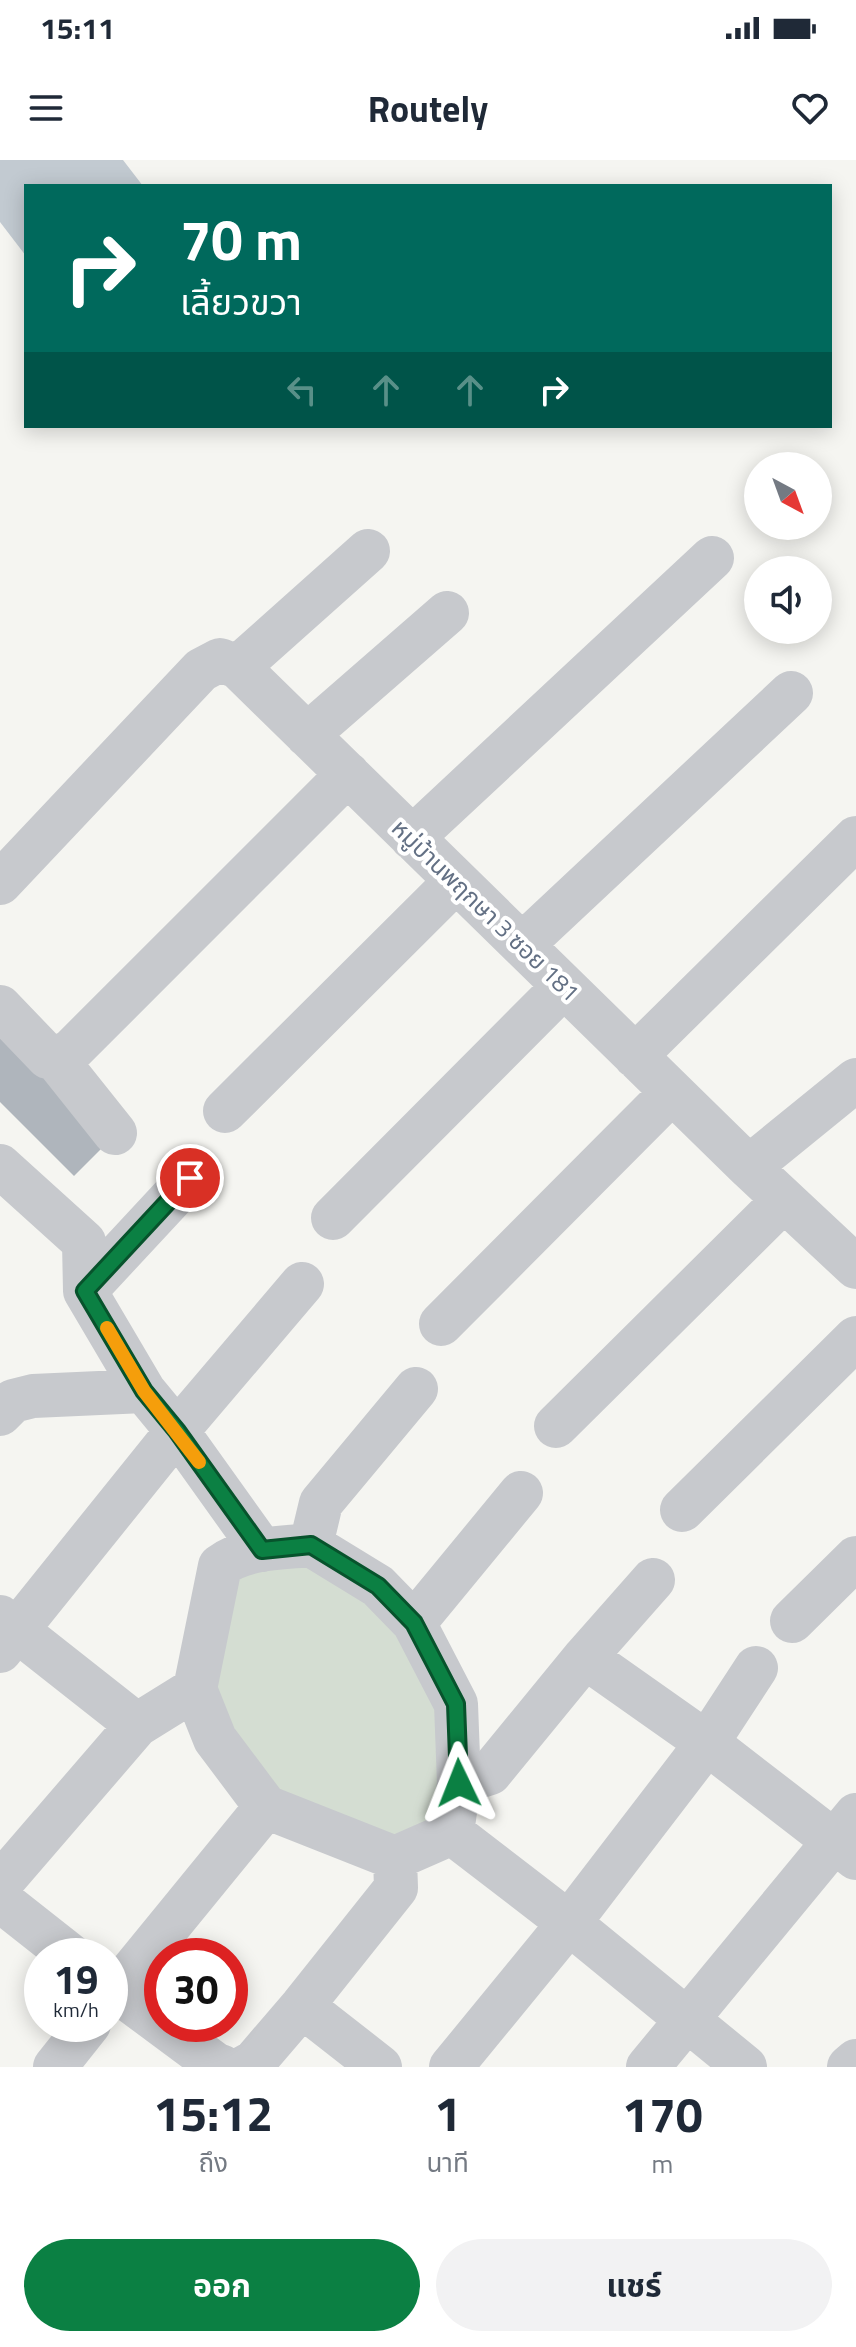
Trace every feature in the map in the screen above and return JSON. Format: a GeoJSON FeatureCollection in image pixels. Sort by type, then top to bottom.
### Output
{"type":"FeatureCollection","features":[{"type":"Feature","properties":{"kind":"street"},"geometry":{"type":"LineString","coordinates":[[0,883],[201,670],[229,663],[368,551]]}},
{"type":"Feature","properties":{"kind":"street"},"geometry":{"type":"LineString","coordinates":[[412,838],[712,558]]}},
{"type":"Feature","properties":{"kind":"street"},"geometry":{"type":"LineString","coordinates":[[307,735],[447,613]]}},
{"type":"Feature","properties":{"kind":"street","name":"หมู่บ้านพฤกษา 3 ซอย 181"},"geometry":{"type":"LineString","coordinates":[[229,663],[348,774],[749,1167],[856,1267]]}},
{"type":"Feature","properties":{"kind":"street"},"geometry":{"type":"LineString","coordinates":[[522,945],[791,693]]}},
{"type":"Feature","properties":{"kind":"street"},"geometry":{"type":"LineString","coordinates":[[56,1059],[71,1051],[348,774]]}},
{"type":"Feature","properties":{"kind":"street"},"geometry":{"type":"LineString","coordinates":[[635,1056],[856,838]]}},
{"type":"Feature","properties":{"kind":"street"},"geometry":{"type":"LineString","coordinates":[[225,1111],[456,881]]}},
{"type":"Feature","properties":{"kind":"street"},"geometry":{"type":"LineString","coordinates":[[333,1218],[564,986]]}},
{"type":"Feature","properties":{"kind":"street"},"geometry":{"type":"LineString","coordinates":[[0,1007],[48,1057],[56,1059],[115,1133]]}},
{"type":"Feature","properties":{"kind":"street"},"geometry":{"type":"LineString","coordinates":[[749,1167],[856,1080]]}},
{"type":"Feature","properties":{"kind":"street"},"geometry":{"type":"LineString","coordinates":[[441,1324],[672,1092]]}},
{"type":"Feature","properties":{"kind":"street"},"geometry":{"type":"LineString","coordinates":[[0,1166],[84,1242],[85,1291],[144,1391],[177,1431],[262,1550]]}},
{"type":"Feature","properties":{"kind":"street"},"geometry":{"type":"LineString","coordinates":[[85,1291],[190,1178]]}},
{"type":"Feature","properties":{"kind":"street"},"geometry":{"type":"LineString","coordinates":[[556,1426],[784,1200]]}},
{"type":"Feature","properties":{"kind":"street"},"geometry":{"type":"LineString","coordinates":[[137,1725],[6,1633],[302,1284]]}},
{"type":"Feature","properties":{"kind":"street"},"geometry":{"type":"LineString","coordinates":[[682,1510],[856,1338]]}},
{"type":"Feature","properties":{"kind":"street"},"geometry":{"type":"LineString","coordinates":[[311,1545],[321,1503],[416,1389]]}},
{"type":"Feature","properties":{"kind":"street"},"geometry":{"type":"LineString","coordinates":[[0,1414],[13,1401],[33,1396],[144,1391]]}},
{"type":"Feature","properties":{"kind":"street"},"geometry":{"type":"LineString","coordinates":[[414,1623],[521,1493]]}},
{"type":"Feature","properties":{"kind":"street"},"geometry":{"type":"LineString","coordinates":[[311,1545],[378,1586],[414,1623],[456,1704],[459,1783],[452,1833],[395,1858],[266,1807],[215,1739],[195,1689],[220,1566],[230,1559],[262,1550],[311,1545]]}},
{"type":"Feature","properties":{"kind":"street"},"geometry":{"type":"LineString","coordinates":[[792,1621],[856,1558]]}},
{"type":"Feature","properties":{"kind":"street"},"geometry":{"type":"LineString","coordinates":[[459,1783],[490,1773],[653,1580]]}},
{"type":"Feature","properties":{"kind":"street"},"geometry":{"type":"LineString","coordinates":[[585,1657],[849,1838],[648,2067]]}},
{"type":"Feature","properties":{"kind":"street"},"geometry":{"type":"LineString","coordinates":[[451,2067],[569,1923],[707,1743],[756,1668]]}},
{"type":"Feature","properties":{"kind":"street"},"geometry":{"type":"LineString","coordinates":[[0,1884],[137,1725],[195,1689]]}},
{"type":"Feature","properties":{"kind":"street"},"geometry":{"type":"LineString","coordinates":[[128,1973],[266,1807]]}},
{"type":"Feature","properties":{"kind":"street"},"geometry":{"type":"LineString","coordinates":[[452,1833],[569,1923],[745,2067]]}},
{"type":"Feature","properties":{"kind":"street"},"geometry":{"type":"LineString","coordinates":[[245,2067],[254,2062],[302,2006],[396,1888],[395,1858]]}},
{"type":"Feature","properties":{"kind":"street"},"geometry":{"type":"LineString","coordinates":[[0,1900],[48,1938]]}},
{"type":"Feature","properties":{"kind":"street"},"geometry":{"type":"LineString","coordinates":[[128,2003],[223,2067]]}},
{"type":"Feature","properties":{"kind":"street"},"geometry":{"type":"LineString","coordinates":[[302,2006],[380,2067]]}},
{"type":"Feature","properties":{"kind":"street"},"geometry":{"type":"LineString","coordinates":[[55,2067],[75,2042]]}},
{"type":"Feature","properties":{"kind":"street"},"geometry":{"type":"LineString","coordinates":[[849,2067],[856,2061]]}},
{"type":"Feature","properties":{"kind":"shaded area"},"geometry":{"type":"Polygon","coordinates":[[[0,160],[123,160],[141,184],[24,184],[24,253],[0,222],[0,160]]]}},
{"type":"Feature","properties":{"kind":"shaded area"},"geometry":{"type":"Polygon","coordinates":[[[311,1545],[414,1623],[456,1704],[452,1833],[395,1858],[266,1807],[195,1689],[220,1566],[311,1545]]]}},
{"type":"Feature","properties":{"kind":"building"},"geometry":{"type":"Polygon","coordinates":[[[0,1023],[113,1137],[74,1176],[0,1102],[0,1023]]]}},
{"type":"Feature","properties":{"kind":"slow traffic"},"geometry":{"type":"LineString","coordinates":[[107,1328],[144,1391],[199,1462]]}},
{"type":"Feature","properties":{"kind":"route"},"geometry":{"type":"LineString","coordinates":[[190,1178],[85,1291],[144,1391],[177,1431],[262,1550],[311,1545],[378,1586],[414,1623],[456,1704],[459,1783]]}}]}
